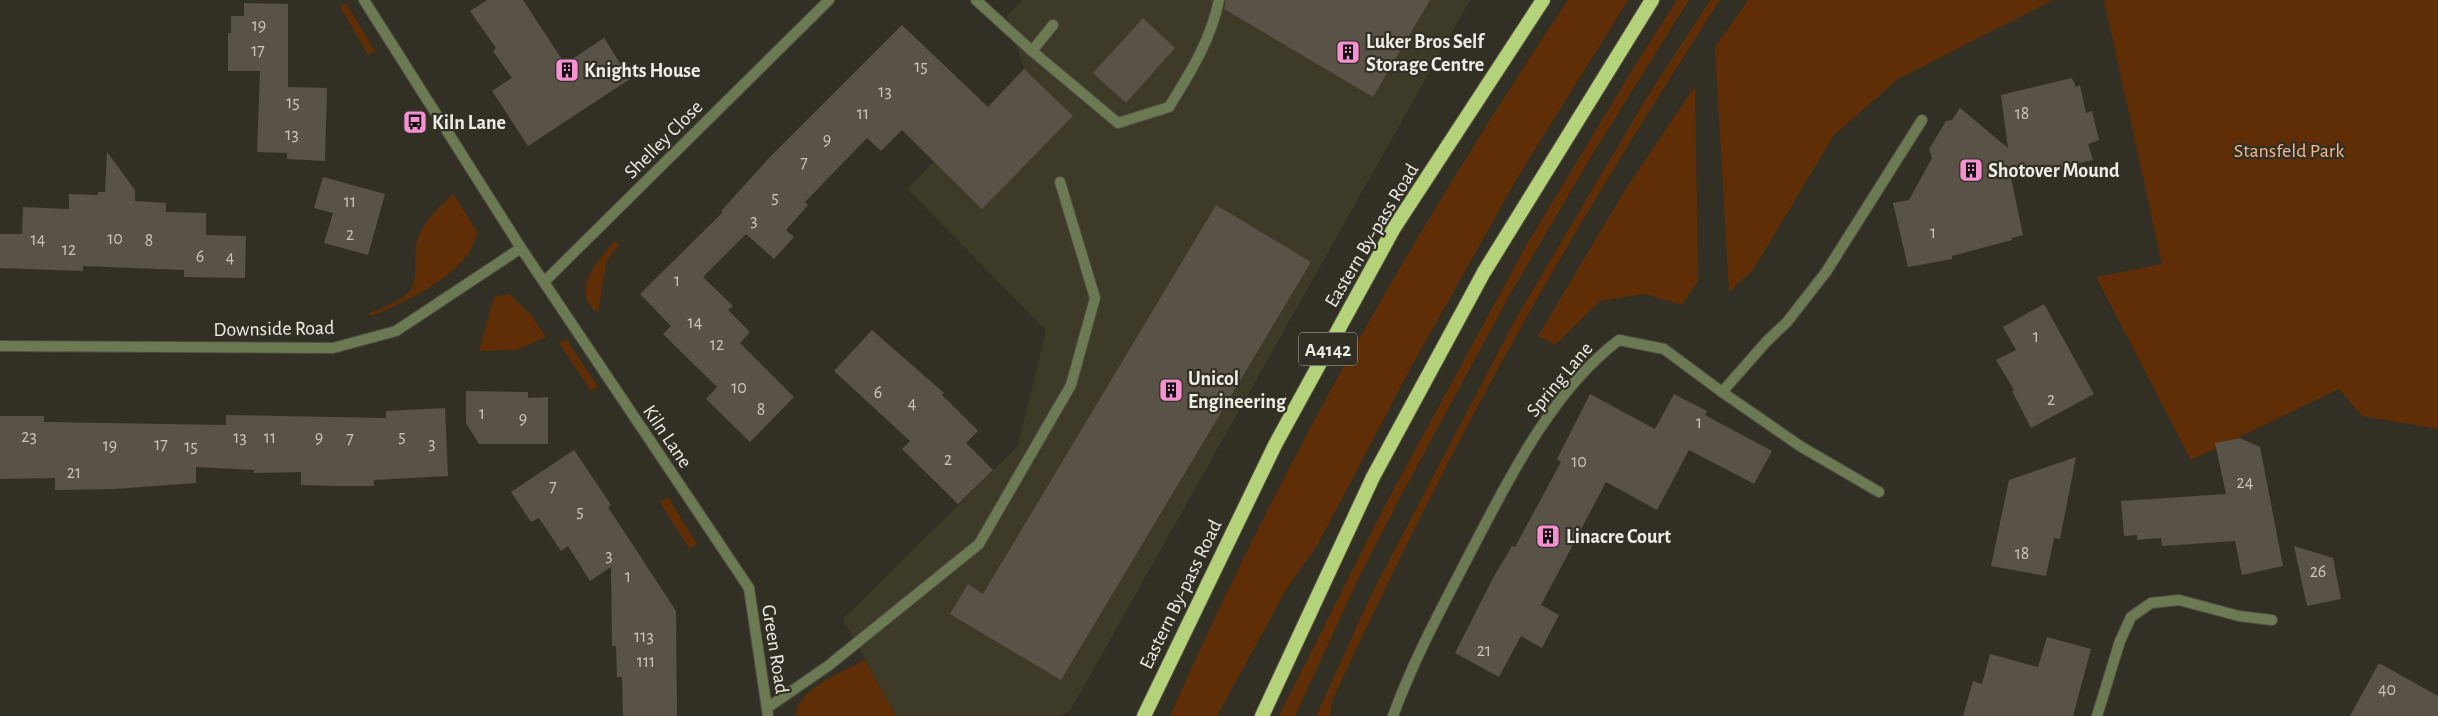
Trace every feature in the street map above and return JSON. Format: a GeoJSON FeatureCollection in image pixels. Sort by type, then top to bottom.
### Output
{"type":"FeatureCollection","features":[{"type":"Feature","properties":{"kind":"highway","name":"Eastern By-pass Road"},"geometry":{"type":"LineString","coordinates":[[1144,716],[1274,445],[1394,228],[1543,0]]}},
{"type":"Feature","properties":{"kind":"highway"},"geometry":{"type":"LineString","coordinates":[[1262,716],[1373,477],[1484,272],[1652,0]]}},
{"type":"Feature","properties":{"kind":"street","name":"Kiln Lane"},"geometry":{"type":"LineString","coordinates":[[364,0],[521,248],[749,588]]}},
{"type":"Feature","properties":{"kind":"street","name":"Shelley Close"},"geometry":{"type":"LineString","coordinates":[[544,282],[829,0]]}},
{"type":"Feature","properties":{"kind":"street"},"geometry":{"type":"LineString","coordinates":[[976,0],[1032,51],[1118,123],[1169,107],[1198,58],[1215,21],[1219,0]]}},
{"type":"Feature","properties":{"kind":"street"},"geometry":{"type":"LineString","coordinates":[[1032,51],[1053,25]]}},
{"type":"Feature","properties":{"kind":"street"},"geometry":{"type":"LineString","coordinates":[[1722,392],[1766,341],[1787,322],[1826,272],[1922,120]]}},
{"type":"Feature","properties":{"kind":"street"},"geometry":{"type":"LineString","coordinates":[[767,712],[828,666],[978,544],[1071,385],[1095,298],[1060,182]]}},
{"type":"Feature","properties":{"kind":"street","name":"Downside Road"},"geometry":{"type":"LineString","coordinates":[[0,346],[333,348],[396,331],[521,248]]}},
{"type":"Feature","properties":{"kind":"street","name":"Spring Lane"},"geometry":{"type":"LineString","coordinates":[[1392,716],[1412,665],[1506,484],[1546,420],[1598,356],[1619,340],[1664,349],[1800,446],[1879,492]]}},
{"type":"Feature","properties":{"kind":"street","name":"Green Road"},"geometry":{"type":"LineString","coordinates":[[749,588],[767,712]]}},
{"type":"Feature","properties":{"kind":"street"},"geometry":{"type":"LineString","coordinates":[[2097,716],[2120,641],[2131,617],[2151,603],[2179,600],[2239,616],[2272,620]]}},
{"type":"Feature","properties":{"kind":"shaded area"},"geometry":{"type":"Polygon","coordinates":[[[1023,0],[1470,0],[1070,711],[1059,716],[896,716],[843,619],[1018,446],[1046,330],[907,189],[1024,69],[1007,16],[1023,0]]]}},
{"type":"Feature","properties":{"kind":"green space"},"geometry":{"type":"Polygon","coordinates":[[[1568,0],[1628,0],[1519,175],[1410,369],[1317,546],[1287,588],[1217,716],[1170,716],[1212,623],[1257,531],[1353,349],[1457,172],[1568,0]]]}},
{"type":"Feature","properties":{"kind":"green space"},"geometry":{"type":"Polygon","coordinates":[[[1677,0],[1689,0],[1592,155],[1508,298],[1361,573],[1295,716],[1279,716],[1383,509],[1527,244],[1642,54],[1677,0]]]}},
{"type":"Feature","properties":{"kind":"green space"},"geometry":{"type":"Polygon","coordinates":[[[1710,0],[1720,0],[1581,223],[1482,398],[1380,599],[1332,701],[1330,716],[1316,716],[1372,593],[1515,320],[1644,102],[1710,0]]]}},
{"type":"Feature","properties":{"kind":"green space"},"geometry":{"type":"Polygon","coordinates":[[[1748,0],[2053,0],[1898,79],[1834,135],[1753,270],[1729,292],[1715,47],[1748,0]]]}},
{"type":"Feature","properties":{"kind":"green space","name":"Stansfeld Park"},"geometry":{"type":"Polygon","coordinates":[[[2104,0],[2438,0],[2438,429],[2362,416],[2339,389],[2191,460],[2096,277],[2162,264],[2104,0]]]}},
{"type":"Feature","properties":{"kind":"green space"},"geometry":{"type":"Polygon","coordinates":[[[346,3],[375,51],[368,55],[340,7],[346,3]]]}},
{"type":"Feature","properties":{"kind":"green space"},"geometry":{"type":"Polygon","coordinates":[[[1695,86],[1698,281],[1682,305],[1645,294],[1600,301],[1555,345],[1538,336],[1625,190],[1695,86]]]}},
{"type":"Feature","properties":{"kind":"green space"},"geometry":{"type":"Polygon","coordinates":[[[453,194],[478,233],[468,254],[448,274],[424,291],[384,311],[371,316],[368,314],[397,301],[411,289],[415,274],[416,247],[421,232],[435,211],[453,194]]]}},
{"type":"Feature","properties":{"kind":"green space"},"geometry":{"type":"Polygon","coordinates":[[[615,241],[619,245],[606,262],[598,313],[589,304],[586,286],[594,266],[615,241]]]}},
{"type":"Feature","properties":{"kind":"green space"},"geometry":{"type":"Polygon","coordinates":[[[509,294],[531,315],[546,337],[517,350],[479,351],[494,297],[509,294]]]}},
{"type":"Feature","properties":{"kind":"green space"},"geometry":{"type":"Polygon","coordinates":[[[566,339],[598,387],[591,391],[559,343],[566,339]]]}},
{"type":"Feature","properties":{"kind":"green space"},"geometry":{"type":"Polygon","coordinates":[[[668,497],[697,544],[689,549],[660,502],[668,497]]]}},
{"type":"Feature","properties":{"kind":"green space"},"geometry":{"type":"Polygon","coordinates":[[[865,660],[896,716],[796,716],[798,706],[812,689],[865,660]]]}},
{"type":"Feature","properties":{"kind":"building","name":"Knights House"},"geometry":{"type":"Polygon","coordinates":[[[487,0],[523,0],[565,64],[604,38],[630,79],[528,146],[492,91],[512,78],[493,51],[496,48],[470,11],[487,0]]]}},
{"type":"Feature","properties":{"kind":"building","name":"Luker Bros Self Storage Centre"},"geometry":{"type":"Polygon","coordinates":[[[1226,0],[1430,0],[1373,97],[1224,9],[1226,0]]]}},
{"type":"Feature","properties":{"kind":"building"},"geometry":{"type":"Polygon","coordinates":[[[244,3],[288,4],[288,87],[327,88],[325,161],[287,159],[287,153],[257,152],[260,71],[228,71],[228,33],[231,33],[231,16],[244,16],[244,3]]]}},
{"type":"Feature","properties":{"kind":"building"},"geometry":{"type":"Polygon","coordinates":[[[1143,18],[1175,48],[1126,103],[1093,73],[1143,18]]]}},
{"type":"Feature","properties":{"kind":"building"},"geometry":{"type":"Polygon","coordinates":[[[902,25],[988,107],[1024,69],[1073,116],[982,209],[902,130],[881,151],[867,138],[805,202],[808,205],[786,230],[794,237],[774,259],[746,234],[703,277],[733,306],[728,310],[750,332],[740,343],[794,397],[750,442],[706,399],[717,387],[663,334],[671,326],[640,294],[723,212],[721,211],[768,159],[902,25]]]}},
{"type":"Feature","properties":{"kind":"building","name":"Shotover Mound"},"geometry":{"type":"Polygon","coordinates":[[[2072,78],[2076,87],[2080,85],[2086,113],[2092,111],[2099,140],[2088,144],[2093,160],[2011,178],[2023,235],[2012,238],[2012,240],[1952,256],[1952,259],[1908,267],[1893,203],[1909,200],[1932,158],[1929,149],[1946,121],[1952,120],[1960,108],[2008,148],[2001,95],[2072,78]]]}},
{"type":"Feature","properties":{"kind":"building"},"geometry":{"type":"Polygon","coordinates":[[[107,152],[135,190],[135,201],[166,203],[166,212],[206,213],[206,235],[246,236],[245,278],[184,277],[184,270],[83,266],[83,271],[0,268],[0,234],[22,234],[23,207],[69,209],[69,194],[98,195],[98,192],[105,192],[107,152]]]}},
{"type":"Feature","properties":{"kind":"building"},"geometry":{"type":"Polygon","coordinates":[[[323,177],[385,194],[368,255],[324,243],[333,213],[314,208],[323,177]]]}},
{"type":"Feature","properties":{"kind":"building","name":"Unicol Engineering"},"geometry":{"type":"Polygon","coordinates":[[[1216,205],[1311,262],[1061,680],[950,614],[968,584],[983,594],[1216,205]]]}},
{"type":"Feature","properties":{"kind":"building"},"geometry":{"type":"Polygon","coordinates":[[[2044,304],[2094,394],[2031,428],[2012,391],[2014,390],[1996,360],[2016,350],[2003,327],[2044,304]]]}},
{"type":"Feature","properties":{"kind":"building"},"geometry":{"type":"Polygon","coordinates":[[[872,330],[944,393],[942,395],[978,431],[966,443],[993,470],[958,504],[902,449],[910,441],[834,371],[872,330]]]}},
{"type":"Feature","properties":{"kind":"building"},"geometry":{"type":"Polygon","coordinates":[[[466,391],[528,392],[528,398],[548,397],[548,444],[479,444],[466,423],[466,391]]]}},
{"type":"Feature","properties":{"kind":"building","name":"Linacre Court"},"geometry":{"type":"Polygon","coordinates":[[[1590,394],[1655,429],[1674,394],[1707,411],[1705,415],[1772,451],[1754,484],[1689,450],[1657,510],[1606,482],[1541,605],[1559,615],[1542,648],[1521,636],[1499,677],[1455,653],[1493,578],[1512,546],[1515,547],[1561,462],[1557,459],[1590,394]]]}},
{"type":"Feature","properties":{"kind":"building"},"geometry":{"type":"Polygon","coordinates":[[[445,408],[448,476],[374,480],[374,486],[301,485],[301,472],[254,473],[254,470],[196,467],[196,483],[114,489],[55,490],[55,478],[0,479],[0,416],[44,416],[44,422],[226,425],[226,415],[386,418],[386,411],[445,408]]]}},
{"type":"Feature","properties":{"kind":"building"},"geometry":{"type":"Polygon","coordinates":[[[2240,438],[2260,447],[2283,566],[2242,575],[2235,541],[2162,546],[2161,538],[2137,540],[2137,535],[2124,536],[2121,501],[2226,494],[2215,443],[2240,438]]]}},
{"type":"Feature","properties":{"kind":"building"},"geometry":{"type":"Polygon","coordinates":[[[574,450],[611,505],[608,507],[676,611],[677,716],[623,716],[622,677],[617,677],[616,646],[612,646],[611,567],[590,581],[568,546],[561,551],[539,518],[531,522],[511,492],[574,450]]]}},
{"type":"Feature","properties":{"kind":"building"},"geometry":{"type":"Polygon","coordinates":[[[2076,457],[2060,539],[2054,538],[2046,576],[1991,566],[2009,480],[2076,457]]]}},
{"type":"Feature","properties":{"kind":"building"},"geometry":{"type":"Polygon","coordinates":[[[2294,546],[2333,558],[2341,599],[2307,606],[2294,546]]]}},
{"type":"Feature","properties":{"kind":"building"},"geometry":{"type":"Polygon","coordinates":[[[2047,637],[2091,649],[2073,716],[1963,716],[1973,681],[1982,684],[1990,654],[2038,667],[2047,637]]]}},
{"type":"Feature","properties":{"kind":"building"},"geometry":{"type":"Polygon","coordinates":[[[2379,663],[2438,696],[2438,716],[2350,716],[2379,663]]]}},
{"type":"Feature","properties":{"kind":"place","name":"Luker Bros Self Storage Centre"},"geometry":{"type":"Point","coordinates":[1348,52]}},
{"type":"Feature","properties":{"kind":"place","name":"Knights House"},"geometry":{"type":"Point","coordinates":[567,70]}},
{"type":"Feature","properties":{"kind":"place","name":"Kiln Lane"},"geometry":{"type":"Point","coordinates":[415,122]}},
{"type":"Feature","properties":{"kind":"place","name":"Shotover Mound"},"geometry":{"type":"Point","coordinates":[1971,170]}},
{"type":"Feature","properties":{"kind":"place","name":"Unicol Engineering"},"geometry":{"type":"Point","coordinates":[1171,390]}},
{"type":"Feature","properties":{"kind":"place","name":"Linacre Court"},"geometry":{"type":"Point","coordinates":[1548,536]}}]}
